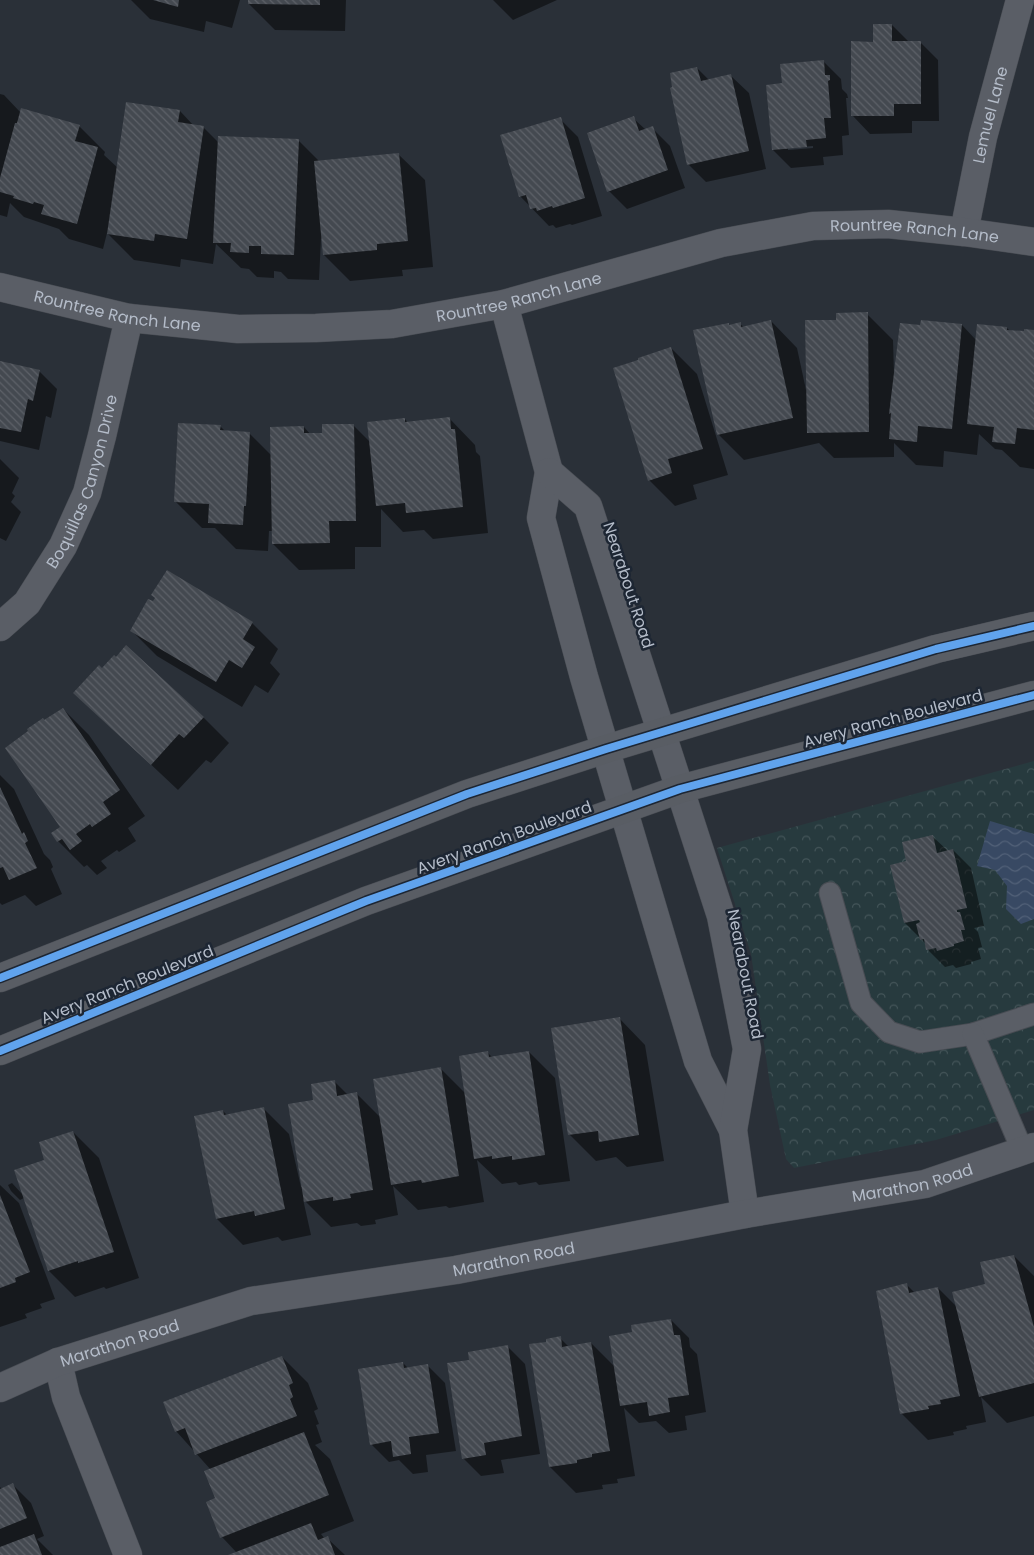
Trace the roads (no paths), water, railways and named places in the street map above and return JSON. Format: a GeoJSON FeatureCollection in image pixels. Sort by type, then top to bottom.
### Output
{"type":"FeatureCollection","features":[{"type":"Feature","properties":{"kind":"main road"},"geometry":{"type":"LineString","coordinates":[[0,978],[467,794],[606,748],[936,648],[1034,626]]}},
{"type":"Feature","properties":{"kind":"main road","name":"Avery Ranch Boulevard"},"geometry":{"type":"LineString","coordinates":[[0,1051],[366,901],[624,808],[680,789],[1034,695]]}},
{"type":"Feature","properties":{"kind":"street","name":"Lemuel Lane"},"geometry":{"type":"LineString","coordinates":[[964,232],[984,137],[1020,0]]}},
{"type":"Feature","properties":{"kind":"street","name":"Rountree Ranch Lane"},"geometry":{"type":"LineString","coordinates":[[0,287],[129,318],[238,329],[316,328],[392,324],[504,304],[722,243],[813,226],[888,224],[1034,242]]}},
{"type":"Feature","properties":{"kind":"street","name":"Nearabout Road"},"geometry":{"type":"LineString","coordinates":[[504,304],[549,472],[541,518],[584,677],[698,1061],[733,1130]]}},
{"type":"Feature","properties":{"kind":"street","name":"Boquillas Canyon Drive"},"geometry":{"type":"LineString","coordinates":[[0,627],[27,603],[63,546],[86,493],[102,436],[129,318]]}},
{"type":"Feature","properties":{"kind":"street","name":"Nearabout Road"},"geometry":{"type":"LineString","coordinates":[[549,472],[588,506],[721,916],[747,1049],[733,1130],[745,1214]]}},
{"type":"Feature","properties":{"kind":"street","name":"Marathon Road"},"geometry":{"type":"LineString","coordinates":[[0,1388],[58,1362],[251,1301],[456,1270],[745,1214],[924,1184],[1028,1149]]}},
{"type":"Feature","properties":{"kind":"street"},"geometry":{"type":"LineString","coordinates":[[58,1362],[66,1397],[128,1555]]}},
{"type":"Feature","properties":{"kind":"lane"},"geometry":{"type":"LineString","coordinates":[[830,893],[861,1003],[889,1032],[920,1042],[973,1034],[1034,1014]]}},
{"type":"Feature","properties":{"kind":"lane"},"geometry":{"type":"LineString","coordinates":[[973,1034],[1028,1149]]}},
{"type":"Feature","properties":{"kind":"water"},"geometry":{"type":"Polygon","coordinates":[[[990,821],[1034,834],[1034,919],[1021,924],[1006,909],[1007,886],[995,870],[977,866],[990,821]]]}}]}
